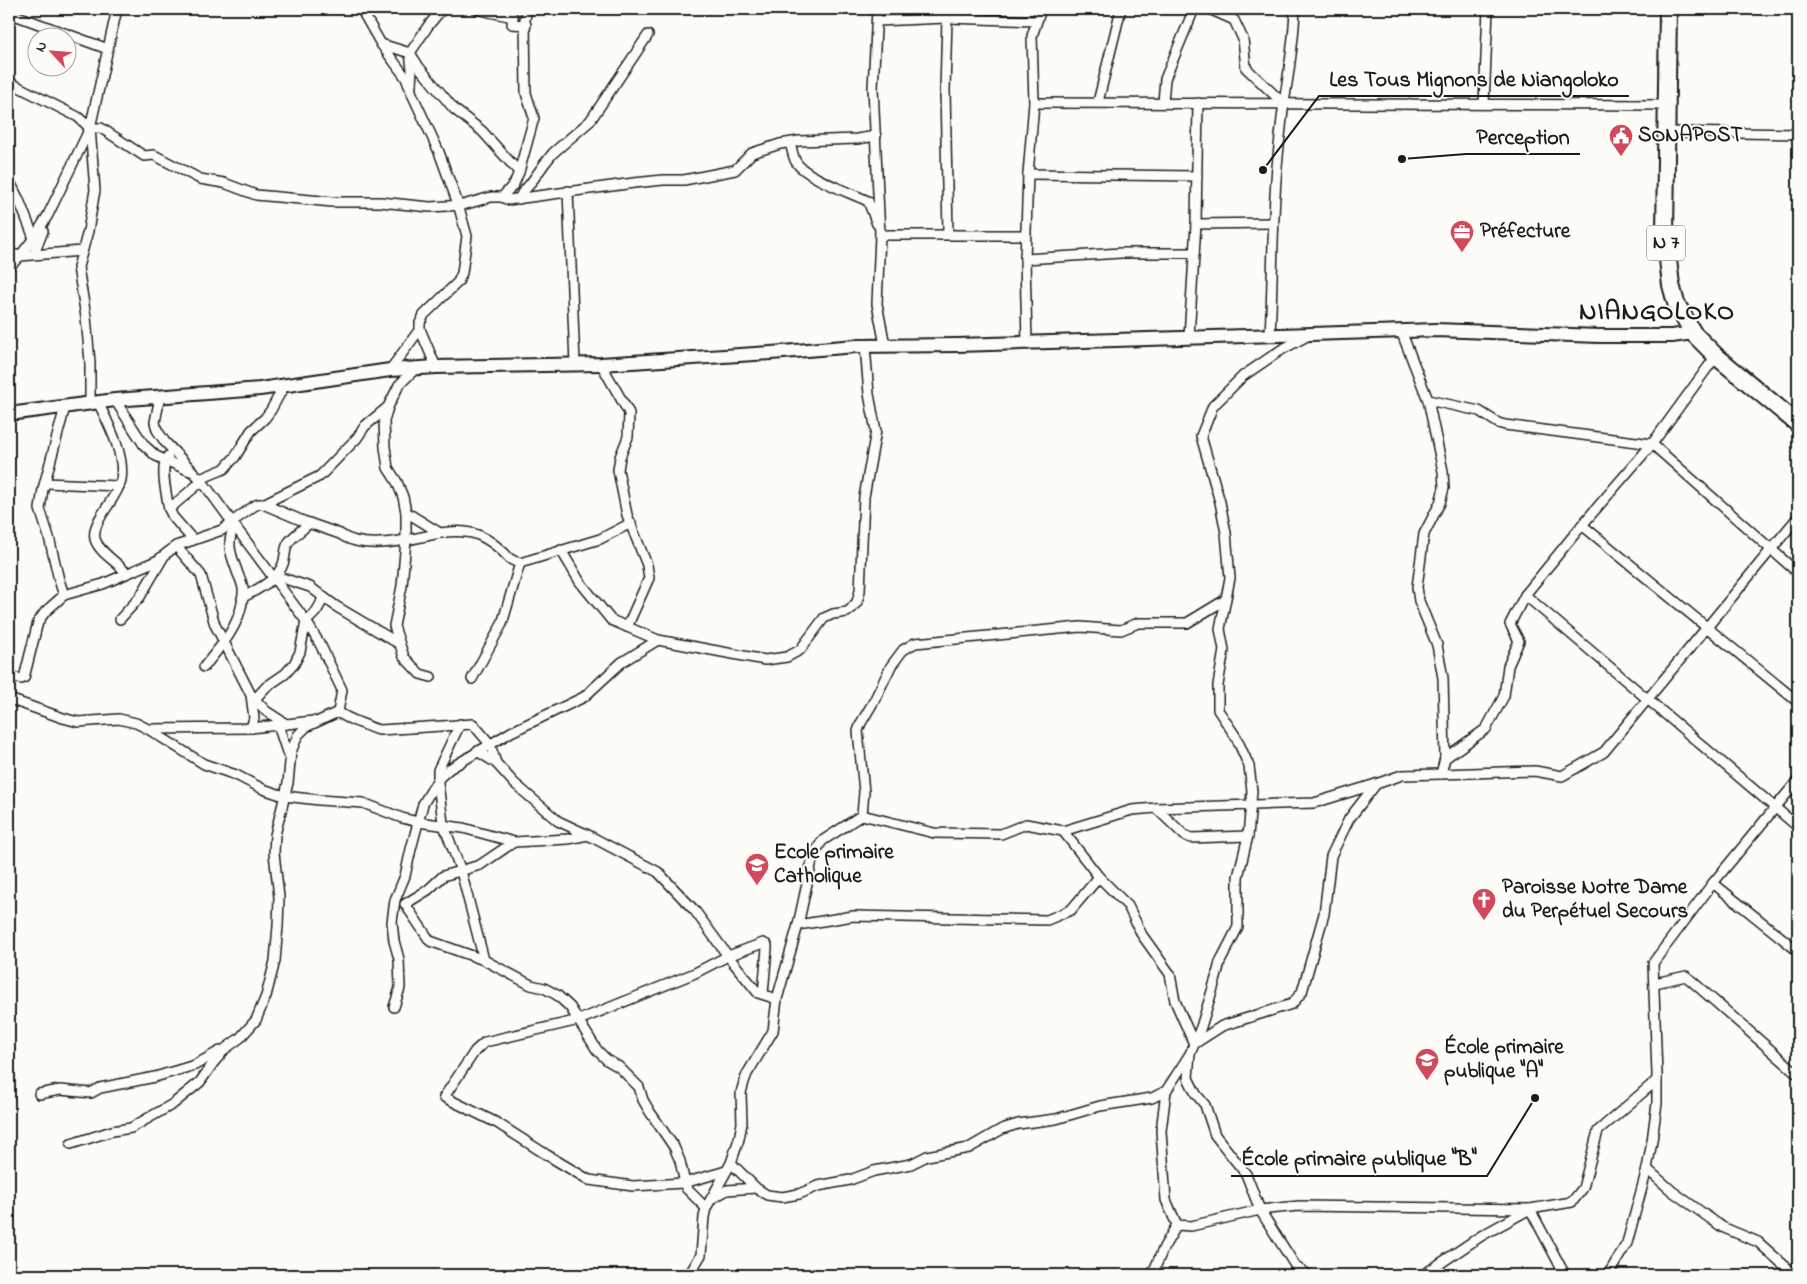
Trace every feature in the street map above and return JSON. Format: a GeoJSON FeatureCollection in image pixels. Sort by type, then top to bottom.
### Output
{"type":"FeatureCollection","features":[{"type":"Feature","properties":{"kind":"highway","name":"N 7"},"geometry":{"type":"LineString","coordinates":[[1668,9],[1665,234],[1671,285],[1676,304],[1693,333],[1716,356],[1797,420]]}},
{"type":"Feature","properties":{"kind":"main road"},"geometry":{"type":"LineString","coordinates":[[9,414],[115,400],[284,386],[390,370],[436,367],[601,364],[885,345],[1028,343],[1436,330],[1599,336],[1672,336],[1693,333]]}},
{"type":"Feature","properties":{"kind":"street"},"geometry":{"type":"LineString","coordinates":[[9,267],[34,238],[48,215],[90,128],[117,9]]}},
{"type":"Feature","properties":{"kind":"street"},"geometry":{"type":"LineString","coordinates":[[361,9],[381,44],[406,78],[439,152],[459,206],[467,236],[462,273],[454,288],[424,315],[420,322],[420,329],[436,367]]}},
{"type":"Feature","properties":{"kind":"street"},"geometry":{"type":"LineString","coordinates":[[411,91],[412,70],[410,53],[442,9]]}},
{"type":"Feature","properties":{"kind":"street"},"geometry":{"type":"LineString","coordinates":[[475,9],[513,17],[512,24],[526,26]]}},
{"type":"Feature","properties":{"kind":"street"},"geometry":{"type":"LineString","coordinates":[[502,197],[514,184],[519,172],[534,118],[526,93],[527,9]]}},
{"type":"Feature","properties":{"kind":"street"},"geometry":{"type":"LineString","coordinates":[[877,9],[873,88],[879,232],[877,304],[885,345]]}},
{"type":"Feature","properties":{"kind":"street"},"geometry":{"type":"LineString","coordinates":[[1028,343],[1025,259],[1028,174],[1034,103],[1032,36],[1041,9]]}},
{"type":"Feature","properties":{"kind":"street"},"geometry":{"type":"LineString","coordinates":[[1098,102],[1121,9]]}},
{"type":"Feature","properties":{"kind":"street"},"geometry":{"type":"LineString","coordinates":[[1163,102],[1165,79],[1194,9]]}},
{"type":"Feature","properties":{"kind":"street"},"geometry":{"type":"LineString","coordinates":[[1209,9],[1234,20],[1243,39],[1246,68],[1284,104]]}},
{"type":"Feature","properties":{"kind":"street"},"geometry":{"type":"LineString","coordinates":[[1270,335],[1273,224],[1284,104],[1292,58],[1295,9]]}},
{"type":"Feature","properties":{"kind":"street"},"geometry":{"type":"LineString","coordinates":[[1484,104],[1488,9]]}},
{"type":"Feature","properties":{"kind":"street"},"geometry":{"type":"LineString","coordinates":[[9,13],[108,49]]}},
{"type":"Feature","properties":{"kind":"street"},"geometry":{"type":"LineString","coordinates":[[877,21],[947,18],[1036,21]]}},
{"type":"Feature","properties":{"kind":"street"},"geometry":{"type":"LineString","coordinates":[[947,18],[945,90],[948,234]]}},
{"type":"Feature","properties":{"kind":"street"},"geometry":{"type":"LineString","coordinates":[[519,199],[553,153],[590,121],[648,35]]}},
{"type":"Feature","properties":{"kind":"street"},"geometry":{"type":"LineString","coordinates":[[381,44],[410,53],[454,109],[482,131],[519,172]]}},
{"type":"Feature","properties":{"kind":"street"},"geometry":{"type":"LineString","coordinates":[[9,82],[78,117],[90,128],[101,128],[144,156],[154,154],[200,180],[224,183],[256,195],[333,202],[380,202],[430,207],[459,206],[491,196],[502,197],[508,200],[663,180],[684,180],[735,170],[752,153],[780,144],[876,136]]}},
{"type":"Feature","properties":{"kind":"street"},"geometry":{"type":"LineString","coordinates":[[1034,103],[1667,105]]}},
{"type":"Feature","properties":{"kind":"street"},"geometry":{"type":"LineString","coordinates":[[1189,337],[1196,224],[1198,103]]}},
{"type":"Feature","properties":{"kind":"street"},"geometry":{"type":"LineString","coordinates":[[90,128],[95,190],[88,231],[78,267],[86,317],[94,403],[116,440],[121,479],[110,505],[97,523],[95,539],[101,549],[121,566],[126,573]]}},
{"type":"Feature","properties":{"kind":"street"},"geometry":{"type":"LineString","coordinates":[[1667,132],[1798,134]]}},
{"type":"Feature","properties":{"kind":"street"},"geometry":{"type":"LineString","coordinates":[[790,143],[796,161],[802,168],[868,201],[879,232]]}},
{"type":"Feature","properties":{"kind":"street"},"geometry":{"type":"LineString","coordinates":[[1028,174],[1197,176]]}},
{"type":"Feature","properties":{"kind":"street"},"geometry":{"type":"LineString","coordinates":[[9,180],[34,238]]}},
{"type":"Feature","properties":{"kind":"street"},"geometry":{"type":"LineString","coordinates":[[568,191],[575,364]]}},
{"type":"Feature","properties":{"kind":"street"},"geometry":{"type":"LineString","coordinates":[[34,254],[48,215]]}},
{"type":"Feature","properties":{"kind":"street"},"geometry":{"type":"LineString","coordinates":[[1196,224],[1273,224]]}},
{"type":"Feature","properties":{"kind":"street"},"geometry":{"type":"LineString","coordinates":[[879,232],[1026,234]]}},
{"type":"Feature","properties":{"kind":"street"},"geometry":{"type":"LineString","coordinates":[[9,253],[20,256],[82,251]]}},
{"type":"Feature","properties":{"kind":"street"},"geometry":{"type":"LineString","coordinates":[[1025,259],[1121,253],[1194,253]]}},
{"type":"Feature","properties":{"kind":"street"},"geometry":{"type":"LineString","coordinates":[[390,370],[420,329]]}},
{"type":"Feature","properties":{"kind":"street"},"geometry":{"type":"LineString","coordinates":[[1401,331],[1428,400],[1443,471],[1444,488],[1440,503],[1424,534],[1417,587],[1419,601],[1437,645],[1443,678],[1445,758],[1441,774]]}},
{"type":"Feature","properties":{"kind":"street"},"geometry":{"type":"LineString","coordinates":[[1177,1225],[1166,1200],[1161,1131],[1166,1091],[1190,1054],[1220,962],[1238,927],[1238,877],[1248,836],[1252,786],[1249,766],[1236,737],[1218,710],[1218,685],[1224,650],[1220,629],[1230,578],[1226,533],[1220,502],[1201,436],[1213,406],[1243,376],[1281,350],[1313,334]]}},
{"type":"Feature","properties":{"kind":"street"},"geometry":{"type":"LineString","coordinates":[[562,550],[580,582],[611,620],[627,627],[658,640],[765,660],[787,657],[800,650],[824,618],[833,614],[847,612],[857,602],[860,591],[864,497],[876,431],[869,394],[865,346]]}},
{"type":"Feature","properties":{"kind":"street"},"geometry":{"type":"LineString","coordinates":[[1445,758],[1486,729],[1504,696],[1508,666],[1519,641],[1510,624],[1525,595],[1582,524],[1652,444],[1716,356]]}},
{"type":"Feature","properties":{"kind":"street"},"geometry":{"type":"LineString","coordinates":[[601,364],[629,413],[628,437],[620,457],[618,470],[626,515],[631,523],[647,565],[649,578],[627,627]]}},
{"type":"Feature","properties":{"kind":"street"},"geometry":{"type":"LineString","coordinates":[[416,368],[399,385],[388,407],[384,421],[385,447],[388,468],[400,489],[406,512],[406,540],[402,586],[394,626],[404,657],[420,674],[431,677]]}},
{"type":"Feature","properties":{"kind":"street"},"geometry":{"type":"LineString","coordinates":[[169,509],[201,480],[224,469],[235,457],[251,431],[271,410],[284,386]]}},
{"type":"Feature","properties":{"kind":"street"},"geometry":{"type":"LineString","coordinates":[[160,397],[155,422],[157,430],[172,450],[201,480],[306,621],[321,646],[342,690],[338,712]]}},
{"type":"Feature","properties":{"kind":"street"},"geometry":{"type":"LineString","coordinates":[[115,400],[144,445],[156,456],[193,472]]}},
{"type":"Feature","properties":{"kind":"street"},"geometry":{"type":"LineString","coordinates":[[1428,400],[1479,411],[1505,426],[1652,444],[1798,572]]}},
{"type":"Feature","properties":{"kind":"street"},"geometry":{"type":"LineString","coordinates":[[64,595],[51,542],[40,509],[65,407]]}},
{"type":"Feature","properties":{"kind":"street"},"geometry":{"type":"LineString","coordinates":[[9,676],[24,678],[38,622],[54,603],[64,595],[103,584],[158,560],[176,546],[222,530],[233,524],[254,506],[263,504],[320,476],[357,438],[365,426],[388,407]]}},
{"type":"Feature","properties":{"kind":"street"},"geometry":{"type":"LineString","coordinates":[[172,450],[164,460],[164,480],[169,509],[173,517],[193,540]]}},
{"type":"Feature","properties":{"kind":"street"},"geometry":{"type":"LineString","coordinates":[[45,483],[118,486]]}},
{"type":"Feature","properties":{"kind":"street"},"geometry":{"type":"LineString","coordinates":[[263,504],[340,534],[345,538],[376,544],[457,530],[478,533],[502,551],[509,559],[520,563],[600,539],[631,523]]}},
{"type":"Feature","properties":{"kind":"street"},"geometry":{"type":"LineString","coordinates":[[406,512],[440,533]]}},
{"type":"Feature","properties":{"kind":"street"},"geometry":{"type":"LineString","coordinates":[[693,1274],[701,1255],[706,1208],[731,1163],[739,1139],[742,1124],[744,1082],[773,1031],[777,999],[798,925],[813,856],[822,840],[862,815],[934,832],[1001,834],[1026,824],[1063,831],[1132,810],[1314,803],[1402,775],[1535,771],[1562,776],[1604,752],[1798,516]]}},
{"type":"Feature","properties":{"kind":"street"},"geometry":{"type":"LineString","coordinates":[[242,598],[275,577],[281,569],[289,541],[309,523]]}},
{"type":"Feature","properties":{"kind":"street"},"geometry":{"type":"LineString","coordinates":[[204,667],[236,623],[242,598],[243,587],[231,558],[229,544],[233,524]]}},
{"type":"Feature","properties":{"kind":"street"},"geometry":{"type":"LineString","coordinates":[[1582,524],[1798,702]]}},
{"type":"Feature","properties":{"kind":"street"},"geometry":{"type":"LineString","coordinates":[[176,546],[201,575],[216,624],[253,697],[282,725],[290,763]]}},
{"type":"Feature","properties":{"kind":"street"},"geometry":{"type":"LineString","coordinates":[[120,618],[140,597],[165,554]]}},
{"type":"Feature","properties":{"kind":"street"},"geometry":{"type":"LineString","coordinates":[[472,679],[502,624],[520,563]]}},
{"type":"Feature","properties":{"kind":"street"},"geometry":{"type":"LineString","coordinates":[[275,577],[310,587],[337,608],[398,643]]}},
{"type":"Feature","properties":{"kind":"street"},"geometry":{"type":"LineString","coordinates":[[1525,595],[1798,827]]}},
{"type":"Feature","properties":{"kind":"street"},"geometry":{"type":"LineString","coordinates":[[253,697],[285,674],[294,664],[300,652],[306,621],[321,606],[323,597]]}},
{"type":"Feature","properties":{"kind":"street"},"geometry":{"type":"LineString","coordinates":[[862,815],[864,792],[858,732],[891,666],[903,650],[915,643],[990,635],[1080,627],[1121,630],[1138,623],[1187,623],[1225,600]]}},
{"type":"Feature","properties":{"kind":"street"},"geometry":{"type":"LineString","coordinates":[[394,1007],[400,988],[400,959],[394,941],[392,922],[395,900],[405,876],[424,804],[438,779],[477,751],[510,732],[584,697],[622,662],[658,640]]}},
{"type":"Feature","properties":{"kind":"street"},"geometry":{"type":"LineString","coordinates":[[251,728],[254,718],[253,697]]}},
{"type":"Feature","properties":{"kind":"street"},"geometry":{"type":"LineString","coordinates":[[9,698],[78,722],[119,719],[136,723],[204,764],[236,775],[263,789],[284,796],[363,803],[402,818],[444,827],[463,828],[514,842],[568,839],[588,835]]}},
{"type":"Feature","properties":{"kind":"street"},"geometry":{"type":"LineString","coordinates":[[39,1094],[60,1090],[91,1093],[100,1088],[195,1065],[225,1049],[240,1038],[256,1020],[266,996],[275,961],[278,903],[274,853],[275,835],[288,783],[293,743],[306,727],[338,712]]}},
{"type":"Feature","properties":{"kind":"street"},"geometry":{"type":"LineString","coordinates":[[338,712],[353,721],[380,730],[405,730],[473,724],[490,744],[496,763]]}},
{"type":"Feature","properties":{"kind":"street"},"geometry":{"type":"LineString","coordinates":[[148,729],[251,728],[321,720]]}},
{"type":"Feature","properties":{"kind":"street"},"geometry":{"type":"LineString","coordinates":[[460,724],[438,770],[438,779],[444,827],[461,871],[484,960]]}},
{"type":"Feature","properties":{"kind":"street"},"geometry":{"type":"LineString","coordinates":[[477,751],[496,763],[514,783],[558,821],[658,872],[695,911],[758,993],[777,999]]}},
{"type":"Feature","properties":{"kind":"street"},"geometry":{"type":"LineString","coordinates":[[1608,1275],[1627,1243],[1647,1169],[1657,1103],[1653,964],[1713,883],[1798,780]]}},
{"type":"Feature","properties":{"kind":"street"},"geometry":{"type":"LineString","coordinates":[[1194,1044],[1222,1026],[1292,1004],[1302,992],[1324,914],[1331,856],[1349,819],[1376,784]]}},
{"type":"Feature","properties":{"kind":"street"},"geometry":{"type":"LineString","coordinates":[[1156,808],[1184,836],[1192,838],[1248,836]]}},
{"type":"Feature","properties":{"kind":"street"},"geometry":{"type":"LineString","coordinates":[[1063,831],[1099,877],[1128,906],[1142,935],[1170,974],[1175,1002],[1194,1044]]}},
{"type":"Feature","properties":{"kind":"street"},"geometry":{"type":"LineString","coordinates":[[393,914],[428,890],[444,876],[480,865],[514,842]]}},
{"type":"Feature","properties":{"kind":"street"},"geometry":{"type":"LineString","coordinates":[[798,925],[853,916],[1047,920],[1071,910],[1099,877]]}},
{"type":"Feature","properties":{"kind":"street"},"geometry":{"type":"LineString","coordinates":[[1713,883],[1798,951]]}},
{"type":"Feature","properties":{"kind":"street"},"geometry":{"type":"LineString","coordinates":[[405,904],[430,941],[484,960],[531,985],[544,988],[570,1007],[597,1050],[607,1060],[619,1067],[639,1087],[643,1100],[674,1147],[680,1161],[686,1188],[706,1208]]}},
{"type":"Feature","properties":{"kind":"street"},"geometry":{"type":"LineString","coordinates":[[726,1171],[684,1182],[633,1186],[589,1180],[498,1123],[444,1097],[475,1051],[485,1042],[579,1020],[694,973],[728,956],[761,943],[767,945],[763,994]]}},
{"type":"Feature","properties":{"kind":"street"},"geometry":{"type":"LineString","coordinates":[[1655,983],[1686,976],[1798,1074]]}},
{"type":"Feature","properties":{"kind":"street"},"geometry":{"type":"LineString","coordinates":[[71,1144],[112,1131],[130,1128],[172,1104],[200,1082],[225,1049]]}},
{"type":"Feature","properties":{"kind":"street"},"geometry":{"type":"LineString","coordinates":[[1190,1054],[1188,1078],[1190,1084],[1205,1105],[1214,1135],[1246,1174],[1260,1210],[1296,1267],[1308,1275]]}},
{"type":"Feature","properties":{"kind":"street"},"geometry":{"type":"LineString","coordinates":[[1177,1225],[1191,1226],[1260,1210],[1299,1206],[1530,1209],[1572,1202],[1583,1188],[1598,1131],[1657,1080]]}},
{"type":"Feature","properties":{"kind":"street"},"geometry":{"type":"LineString","coordinates":[[731,1163],[756,1188],[767,1195],[782,1197],[798,1194],[818,1186],[850,1180],[874,1171],[911,1164],[927,1156],[969,1148],[1002,1129],[1018,1124],[1056,1120],[1100,1106],[1152,1098],[1166,1091]]}},
{"type":"Feature","properties":{"kind":"street"},"geometry":{"type":"LineString","coordinates":[[1647,1169],[1672,1191],[1722,1228],[1758,1242],[1794,1275]]}},
{"type":"Feature","properties":{"kind":"street"},"geometry":{"type":"LineString","coordinates":[[711,1199],[727,1190],[756,1188]]}},
{"type":"Feature","properties":{"kind":"street"},"geometry":{"type":"LineString","coordinates":[[1423,1275],[1481,1236],[1530,1209]]}},
{"type":"Feature","properties":{"kind":"street"},"geometry":{"type":"LineString","coordinates":[[1530,1209],[1565,1275]]}},
{"type":"Feature","properties":{"kind":"street"},"geometry":{"type":"LineString","coordinates":[[1152,1275],[1164,1247],[1177,1225]]}},
{"type":"Feature","properties":{"kind":"place","name":"SONAPOST"},"geometry":{"type":"Point","coordinates":[1621,157]}},
{"type":"Feature","properties":{"kind":"place","name":"Perception"},"geometry":{"type":"Point","coordinates":[1402,159]}},
{"type":"Feature","properties":{"kind":"place","name":"Les Tous Mignons de Niangoloko"},"geometry":{"type":"Point","coordinates":[1263,170]}},
{"type":"Feature","properties":{"kind":"place","name":"Préfecture"},"geometry":{"type":"Point","coordinates":[1462,253]}},
{"type":"Feature","properties":{"kind":"place","name":"Ecole primaire Catholique"},"geometry":{"type":"Point","coordinates":[757,886]}},
{"type":"Feature","properties":{"kind":"place","name":"Paroisse Notre Dame du Perpétuel Secours"},"geometry":{"type":"Point","coordinates":[1484,921]}},
{"type":"Feature","properties":{"kind":"place","name":"École primaire publique \"A\""},"geometry":{"type":"Point","coordinates":[1427,1081]}},
{"type":"Feature","properties":{"kind":"place","name":"École primaire publique \"B\""},"geometry":{"type":"Point","coordinates":[1535,1098]}},
{"type":"Feature","properties":{"kind":"district","name":"NIANGOLOKO"},"geometry":{"type":"Point","coordinates":[1657,313]}}]}
